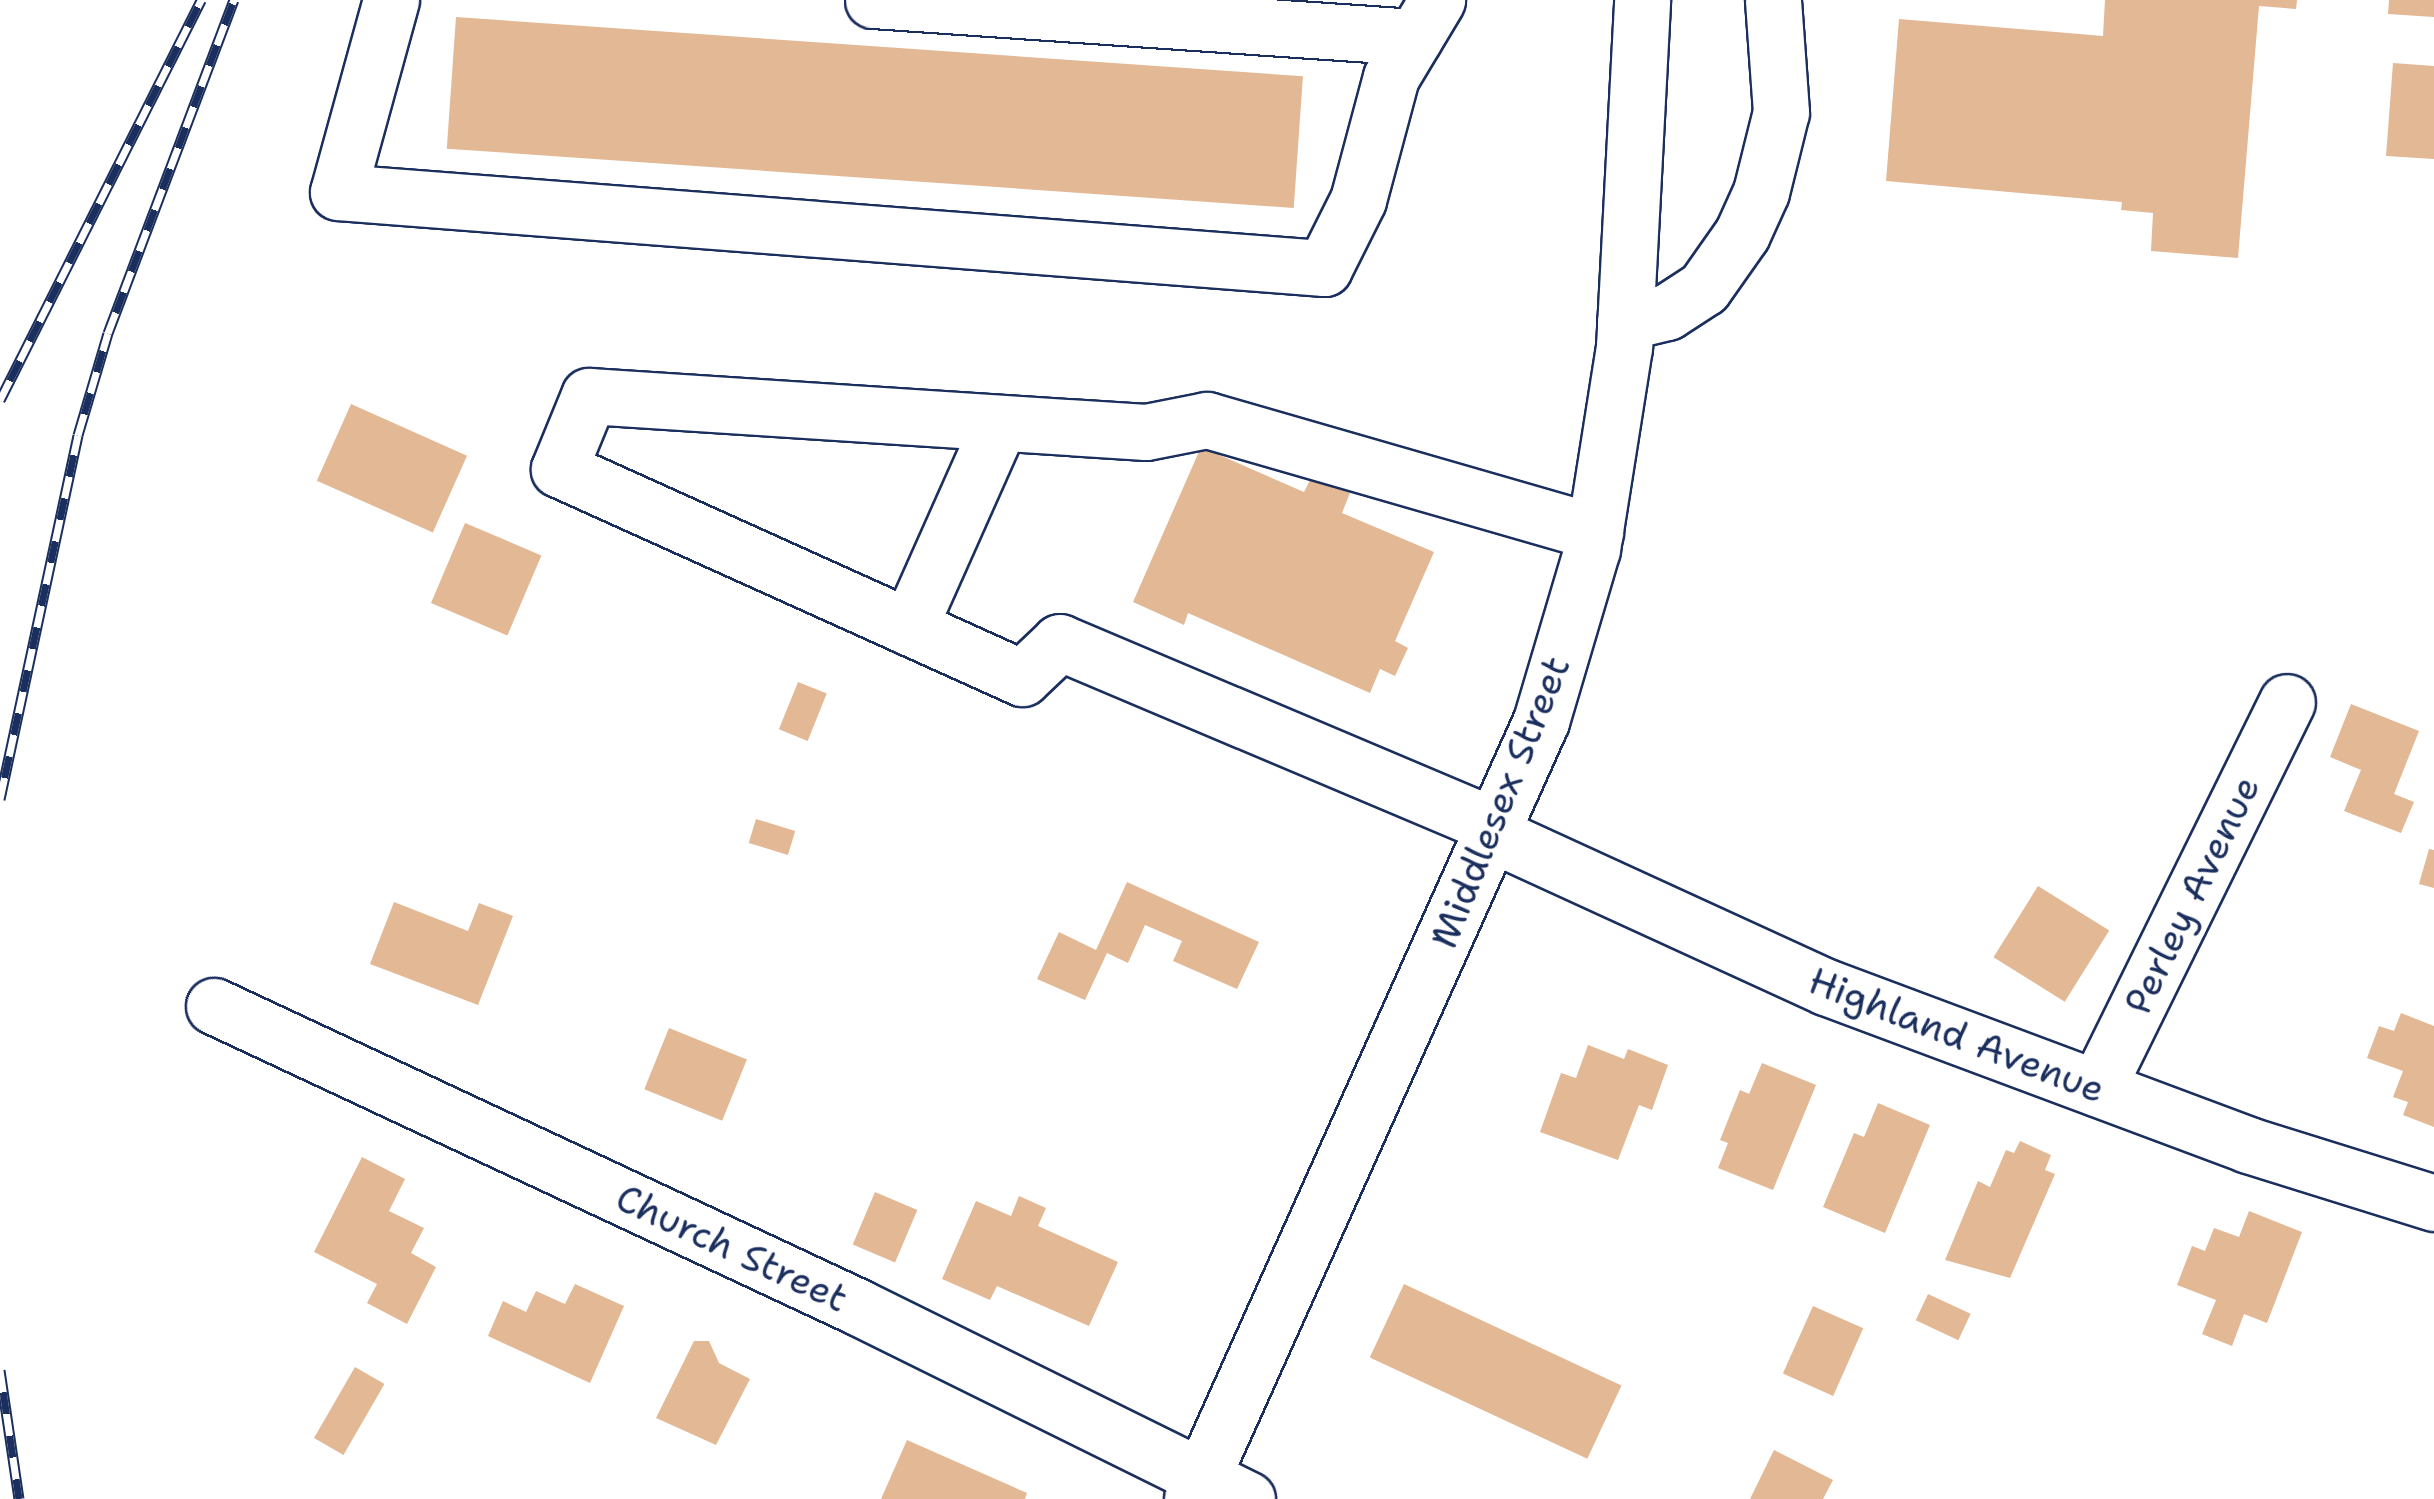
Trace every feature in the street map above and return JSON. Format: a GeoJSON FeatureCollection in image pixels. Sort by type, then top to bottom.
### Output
{"type":"FeatureCollection","features":[{"type":"Feature","properties":{"kind":"street"},"geometry":{"type":"LineString","coordinates":[[392,0],[338,192],[1324,268],[1358,200],[1390,77],[1426,18],[872,0]]}},
{"type":"Feature","properties":{"kind":"street","name":"Middlesex Street"},"geometry":{"type":"LineString","coordinates":[[1214,1493],[1541,720],[1595,532],[1625,322],[1642,0]]}},
{"type":"Feature","properties":{"kind":"street"},"geometry":{"type":"LineString","coordinates":[[1625,322],[1667,312],[1704,288],[1742,234],[1762,192],[1781,112],[1773,0]]}},
{"type":"Feature","properties":{"kind":"street"},"geometry":{"type":"LineString","coordinates":[[1000,423],[909,627],[559,468],[589,396],[1146,432],[1207,420],[1595,532]]}},
{"type":"Feature","properties":{"kind":"street","name":"Highland Avenue"},"geometry":{"type":"LineString","coordinates":[[909,627],[1022,678],[1060,642],[1495,831],[1826,987],[2097,1088],[2434,1203]]}},
{"type":"Feature","properties":{"kind":"street","name":"Perley Avenue"},"geometry":{"type":"LineString","coordinates":[[2097,1088],[2287,702]]}},
{"type":"Feature","properties":{"kind":"street","name":"Church Street"},"geometry":{"type":"LineString","coordinates":[[214,1006],[858,1307],[1214,1493]]}},
{"type":"Feature","properties":{"kind":"building"},"geometry":{"type":"Polygon","coordinates":[[[2105,0],[2297,0],[2296,9],[2259,6],[2238,258],[2151,251],[2153,213],[2121,210],[2122,202],[1886,181],[1899,19],[2103,36],[2105,0]]]}},
{"type":"Feature","properties":{"kind":"building"},"geometry":{"type":"Polygon","coordinates":[[[2389,0],[2434,0],[2434,17],[2388,14],[2389,0]]]}},
{"type":"Feature","properties":{"kind":"building"},"geometry":{"type":"Polygon","coordinates":[[[456,17],[1303,76],[1294,208],[447,149],[456,17]]]}},
{"type":"Feature","properties":{"kind":"building"},"geometry":{"type":"Polygon","coordinates":[[[2393,63],[2434,66],[2434,159],[2386,156],[2393,63]]]}},
{"type":"Feature","properties":{"kind":"building"},"geometry":{"type":"Polygon","coordinates":[[[351,404],[467,456],[433,532],[317,481],[351,404]]]}},
{"type":"Feature","properties":{"kind":"building"},"geometry":{"type":"Polygon","coordinates":[[[1201,447],[1304,492],[1312,476],[1350,493],[1342,513],[1434,552],[1395,641],[1408,648],[1395,676],[1380,669],[1370,693],[1188,613],[1184,625],[1133,602],[1201,447]]]}},
{"type":"Feature","properties":{"kind":"building"},"geometry":{"type":"Polygon","coordinates":[[[465,523],[541,555],[507,636],[431,603],[465,523]]]}},
{"type":"Feature","properties":{"kind":"building"},"geometry":{"type":"Polygon","coordinates":[[[798,682],[827,694],[808,741],[779,729],[798,682]]]}},
{"type":"Feature","properties":{"kind":"building"},"geometry":{"type":"Polygon","coordinates":[[[2351,704],[2419,731],[2394,794],[2414,802],[2401,833],[2344,811],[2361,770],[2330,757],[2351,704]]]}},
{"type":"Feature","properties":{"kind":"building"},"geometry":{"type":"Polygon","coordinates":[[[756,819],[795,831],[788,855],[749,843],[756,819]]]}},
{"type":"Feature","properties":{"kind":"building"},"geometry":{"type":"Polygon","coordinates":[[[2429,849],[2434,850],[2434,888],[2419,884],[2429,849]]]}},
{"type":"Feature","properties":{"kind":"building"},"geometry":{"type":"Polygon","coordinates":[[[1127,882],[1259,942],[1237,989],[1173,961],[1182,941],[1145,925],[1128,963],[1107,953],[1085,1000],[1037,979],[1059,932],[1096,950],[1127,882]]]}},
{"type":"Feature","properties":{"kind":"building"},"geometry":{"type":"Polygon","coordinates":[[[2038,886],[2109,931],[2065,1002],[1993,957],[2038,886]]]}},
{"type":"Feature","properties":{"kind":"building"},"geometry":{"type":"Polygon","coordinates":[[[394,902],[468,931],[479,903],[513,916],[478,1005],[370,964],[394,902]]]}},
{"type":"Feature","properties":{"kind":"building"},"geometry":{"type":"Polygon","coordinates":[[[2401,1013],[2434,1026],[2434,1127],[2403,1115],[2408,1102],[2393,1097],[2403,1071],[2367,1058],[2379,1026],[2394,1031],[2401,1013]]]}},
{"type":"Feature","properties":{"kind":"building"},"geometry":{"type":"Polygon","coordinates":[[[669,1028],[747,1059],[722,1121],[644,1089],[669,1028]]]}},
{"type":"Feature","properties":{"kind":"building"},"geometry":{"type":"Polygon","coordinates":[[[1588,1045],[1624,1059],[1628,1049],[1668,1065],[1652,1110],[1639,1105],[1618,1160],[1540,1132],[1561,1073],[1576,1078],[1588,1045]]]}},
{"type":"Feature","properties":{"kind":"building"},"geometry":{"type":"Polygon","coordinates":[[[1762,1063],[1816,1085],[1773,1190],[1718,1168],[1728,1143],[1720,1140],[1740,1090],[1749,1094],[1762,1063]]]}},
{"type":"Feature","properties":{"kind":"building"},"geometry":{"type":"Polygon","coordinates":[[[1878,1103],[1930,1125],[1885,1233],[1823,1207],[1854,1133],[1864,1137],[1878,1103]]]}},
{"type":"Feature","properties":{"kind":"building"},"geometry":{"type":"Polygon","coordinates":[[[2020,1141],[2051,1155],[2045,1170],[2055,1174],[2010,1278],[1945,1260],[1978,1181],[1990,1187],[2006,1150],[2014,1153],[2020,1141]]]}},
{"type":"Feature","properties":{"kind":"building"},"geometry":{"type":"Polygon","coordinates":[[[362,1157],[405,1179],[389,1211],[424,1228],[411,1253],[436,1267],[407,1324],[367,1303],[377,1284],[314,1252],[362,1157]]]}},
{"type":"Feature","properties":{"kind":"building"},"geometry":{"type":"Polygon","coordinates":[[[875,1192],[917,1210],[895,1262],[853,1244],[875,1192]]]}},
{"type":"Feature","properties":{"kind":"building"},"geometry":{"type":"Polygon","coordinates":[[[1019,1196],[1046,1208],[1038,1226],[1118,1262],[1089,1326],[997,1286],[990,1300],[942,1279],[976,1201],[1011,1216],[1019,1196]]]}},
{"type":"Feature","properties":{"kind":"building"},"geometry":{"type":"Polygon","coordinates":[[[2249,1211],[2302,1232],[2267,1323],[2244,1314],[2232,1346],[2202,1334],[2216,1300],[2177,1285],[2192,1246],[2205,1251],[2214,1228],[2239,1237],[2249,1211]]]}},
{"type":"Feature","properties":{"kind":"building"},"geometry":{"type":"Polygon","coordinates":[[[575,1284],[624,1306],[590,1383],[488,1336],[503,1301],[526,1312],[536,1291],[565,1304],[575,1284]]]}},
{"type":"Feature","properties":{"kind":"building"},"geometry":{"type":"Polygon","coordinates":[[[1404,1284],[1622,1385],[1587,1459],[1370,1357],[1404,1284]]]}},
{"type":"Feature","properties":{"kind":"building"},"geometry":{"type":"Polygon","coordinates":[[[1928,1294],[1971,1314],[1958,1340],[1916,1320],[1928,1294]]]}},
{"type":"Feature","properties":{"kind":"building"},"geometry":{"type":"Polygon","coordinates":[[[1813,1306],[1863,1328],[1833,1396],[1783,1374],[1813,1306]]]}},
{"type":"Feature","properties":{"kind":"building"},"geometry":{"type":"Polygon","coordinates":[[[694,1341],[709,1341],[719,1363],[750,1379],[716,1445],[656,1418],[694,1341]]]}},
{"type":"Feature","properties":{"kind":"building"},"geometry":{"type":"Polygon","coordinates":[[[355,1367],[384,1384],[343,1455],[314,1438],[355,1367]]]}},
{"type":"Feature","properties":{"kind":"building"},"geometry":{"type":"Polygon","coordinates":[[[907,1440],[1027,1493],[1025,1499],[881,1499],[907,1440]]]}},
{"type":"Feature","properties":{"kind":"building"},"geometry":{"type":"Polygon","coordinates":[[[1774,1450],[1833,1480],[1823,1499],[1750,1499],[1774,1450]]]}},
{"type":"Feature","properties":{"kind":"railway"},"geometry":{"type":"LineString","coordinates":[[0,400],[201,0]]}},
{"type":"Feature","properties":{"kind":"railway"},"geometry":{"type":"LineString","coordinates":[[0,799],[78,435],[108,333],[234,0]]}},
{"type":"Feature","properties":{"kind":"railway"},"geometry":{"type":"LineString","coordinates":[[0,1370],[19,1499]]}}]}
